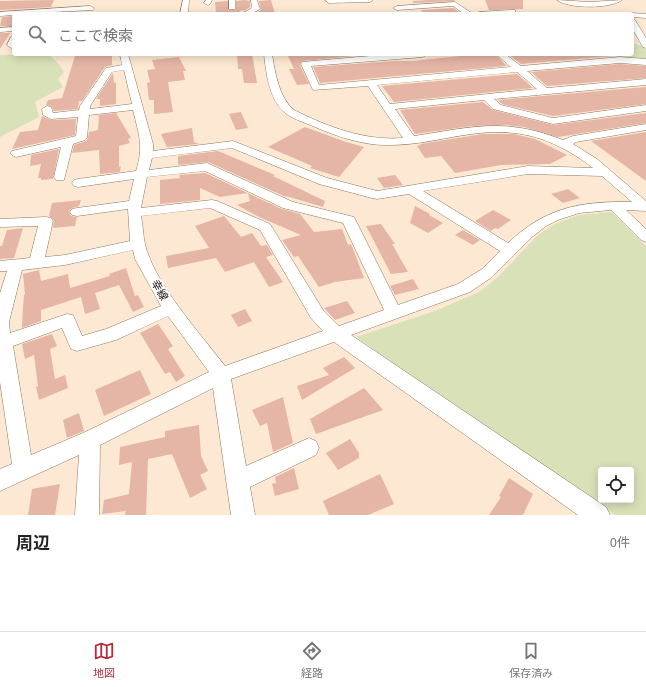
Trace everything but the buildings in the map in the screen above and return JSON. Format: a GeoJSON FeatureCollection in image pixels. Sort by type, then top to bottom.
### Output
{"type":"FeatureCollection","features":[{"type":"Feature","properties":{"kind":"street"},"geometry":{"type":"LineString","coordinates":[[75,0],[97,12]]}},
{"type":"Feature","properties":{"kind":"street"},"geometry":{"type":"LineString","coordinates":[[184,12],[186,0]]}},
{"type":"Feature","properties":{"kind":"street"},"geometry":{"type":"LineString","coordinates":[[248,12],[256,10],[254,0]]}},
{"type":"Feature","properties":{"kind":"street"},"geometry":{"type":"LineString","coordinates":[[328,0],[370,0]]}},
{"type":"Feature","properties":{"kind":"street"},"geometry":{"type":"LineString","coordinates":[[560,0],[574,4],[591,5],[619,0]]}},
{"type":"Feature","properties":{"kind":"street"},"geometry":{"type":"LineString","coordinates":[[400,12],[395,6],[455,4],[466,12]]}},
{"type":"Feature","properties":{"kind":"street"},"geometry":{"type":"LineString","coordinates":[[30,12],[90,8]]}},
{"type":"Feature","properties":{"kind":"street"},"geometry":{"type":"LineString","coordinates":[[495,12],[512,10]]}},
{"type":"Feature","properties":{"kind":"street"},"geometry":{"type":"LineString","coordinates":[[0,14],[12,13]]}},
{"type":"Feature","properties":{"kind":"street"},"geometry":{"type":"LineString","coordinates":[[634,15],[646,16]]}},
{"type":"Feature","properties":{"kind":"street"},"geometry":{"type":"LineString","coordinates":[[634,25],[646,28]]}},
{"type":"Feature","properties":{"kind":"street"},"geometry":{"type":"LineString","coordinates":[[634,26],[645,43]]}},
{"type":"Feature","properties":{"kind":"street"},"geometry":{"type":"LineString","coordinates":[[0,30],[12,29]]}},
{"type":"Feature","properties":{"kind":"street"},"geometry":{"type":"LineString","coordinates":[[634,42],[645,43]]}},
{"type":"Feature","properties":{"kind":"street"},"geometry":{"type":"LineString","coordinates":[[268,56],[277,97],[291,112],[339,134],[360,139],[391,142],[481,128],[531,132],[564,144],[585,156],[643,202]]}},
{"type":"Feature","properties":{"kind":"street"},"geometry":{"type":"LineString","coordinates":[[399,56],[305,64],[316,88],[620,60],[646,62]]}},
{"type":"Feature","properties":{"kind":"street"},"geometry":{"type":"LineString","coordinates":[[502,56],[544,91]]}},
{"type":"Feature","properties":{"kind":"street"},"geometry":{"type":"LineString","coordinates":[[16,153],[81,138],[83,112],[85,106],[109,70],[126,60]]}},
{"type":"Feature","properties":{"kind":"street","name":"幸線"},"geometry":{"type":"LineString","coordinates":[[126,60],[147,144],[147,155],[143,174],[137,191],[135,208],[138,244],[143,259],[171,308],[221,375],[243,515]]}},
{"type":"Feature","properties":{"kind":"street"},"geometry":{"type":"LineString","coordinates":[[388,107],[645,82]]}},
{"type":"Feature","properties":{"kind":"street"},"geometry":{"type":"LineString","coordinates":[[371,83],[410,139]]}},
{"type":"Feature","properties":{"kind":"street"},"geometry":{"type":"LineString","coordinates":[[486,97],[497,107],[553,121],[646,108]]}},
{"type":"Feature","properties":{"kind":"street"},"geometry":{"type":"LineString","coordinates":[[47,109],[47,113],[51,116],[59,116],[137,106]]}},
{"type":"Feature","properties":{"kind":"street"},"geometry":{"type":"LineString","coordinates":[[564,144],[573,139],[646,127]]}},
{"type":"Feature","properties":{"kind":"street"},"geometry":{"type":"LineString","coordinates":[[60,177],[68,142]]}},
{"type":"Feature","properties":{"kind":"street"},"geometry":{"type":"LineString","coordinates":[[147,155],[233,144],[323,181],[377,196],[528,170],[604,172]]}},
{"type":"Feature","properties":{"kind":"street"},"geometry":{"type":"LineString","coordinates":[[78,183],[143,174],[207,168],[288,205],[349,220],[394,314]]}},
{"type":"Feature","properties":{"kind":"street"},"geometry":{"type":"LineString","coordinates":[[412,190],[510,250]]}},
{"type":"Feature","properties":{"kind":"street"},"geometry":{"type":"LineString","coordinates":[[0,480],[90,440],[221,375],[464,288],[486,274],[510,250],[541,223],[572,210],[643,202]]}},
{"type":"Feature","properties":{"kind":"street"},"geometry":{"type":"LineString","coordinates":[[77,212],[212,204],[265,227],[317,314],[336,335],[598,515]]}},
{"type":"Feature","properties":{"kind":"street"},"geometry":{"type":"LineString","coordinates":[[614,206],[646,237]]}},
{"type":"Feature","properties":{"kind":"street"},"geometry":{"type":"LineString","coordinates":[[0,223],[46,221],[36,263]]}},
{"type":"Feature","properties":{"kind":"street"},"geometry":{"type":"LineString","coordinates":[[23,469],[6,395],[3,342],[0,322],[8,265],[65,260],[138,244]]}},
{"type":"Feature","properties":{"kind":"street"},"geometry":{"type":"LineString","coordinates":[[3,342],[67,320],[77,344],[110,335],[171,308]]}},
{"type":"Feature","properties":{"kind":"street"},"geometry":{"type":"LineString","coordinates":[[87,515],[90,440]]}},
{"type":"Feature","properties":{"kind":"street"},"geometry":{"type":"LineString","coordinates":[[238,481],[309,448]]}},
{"type":"Feature","properties":{"kind":"green space"},"geometry":{"type":"Polygon","coordinates":[[[634,44],[643,46],[646,50],[646,60],[618,58],[615,56],[634,56],[634,44]]]}},
{"type":"Feature","properties":{"kind":"green space"},"geometry":{"type":"Polygon","coordinates":[[[0,55],[50,56],[59,64],[64,72],[58,79],[63,87],[35,102],[39,117],[0,137],[0,55]]]}},
{"type":"Feature","properties":{"kind":"green space"},"geometry":{"type":"Polygon","coordinates":[[[612,212],[646,246],[646,515],[615,515],[545,469],[356,337],[435,311],[479,292],[498,277],[538,235],[555,224],[579,215],[612,212]]]}}]}
